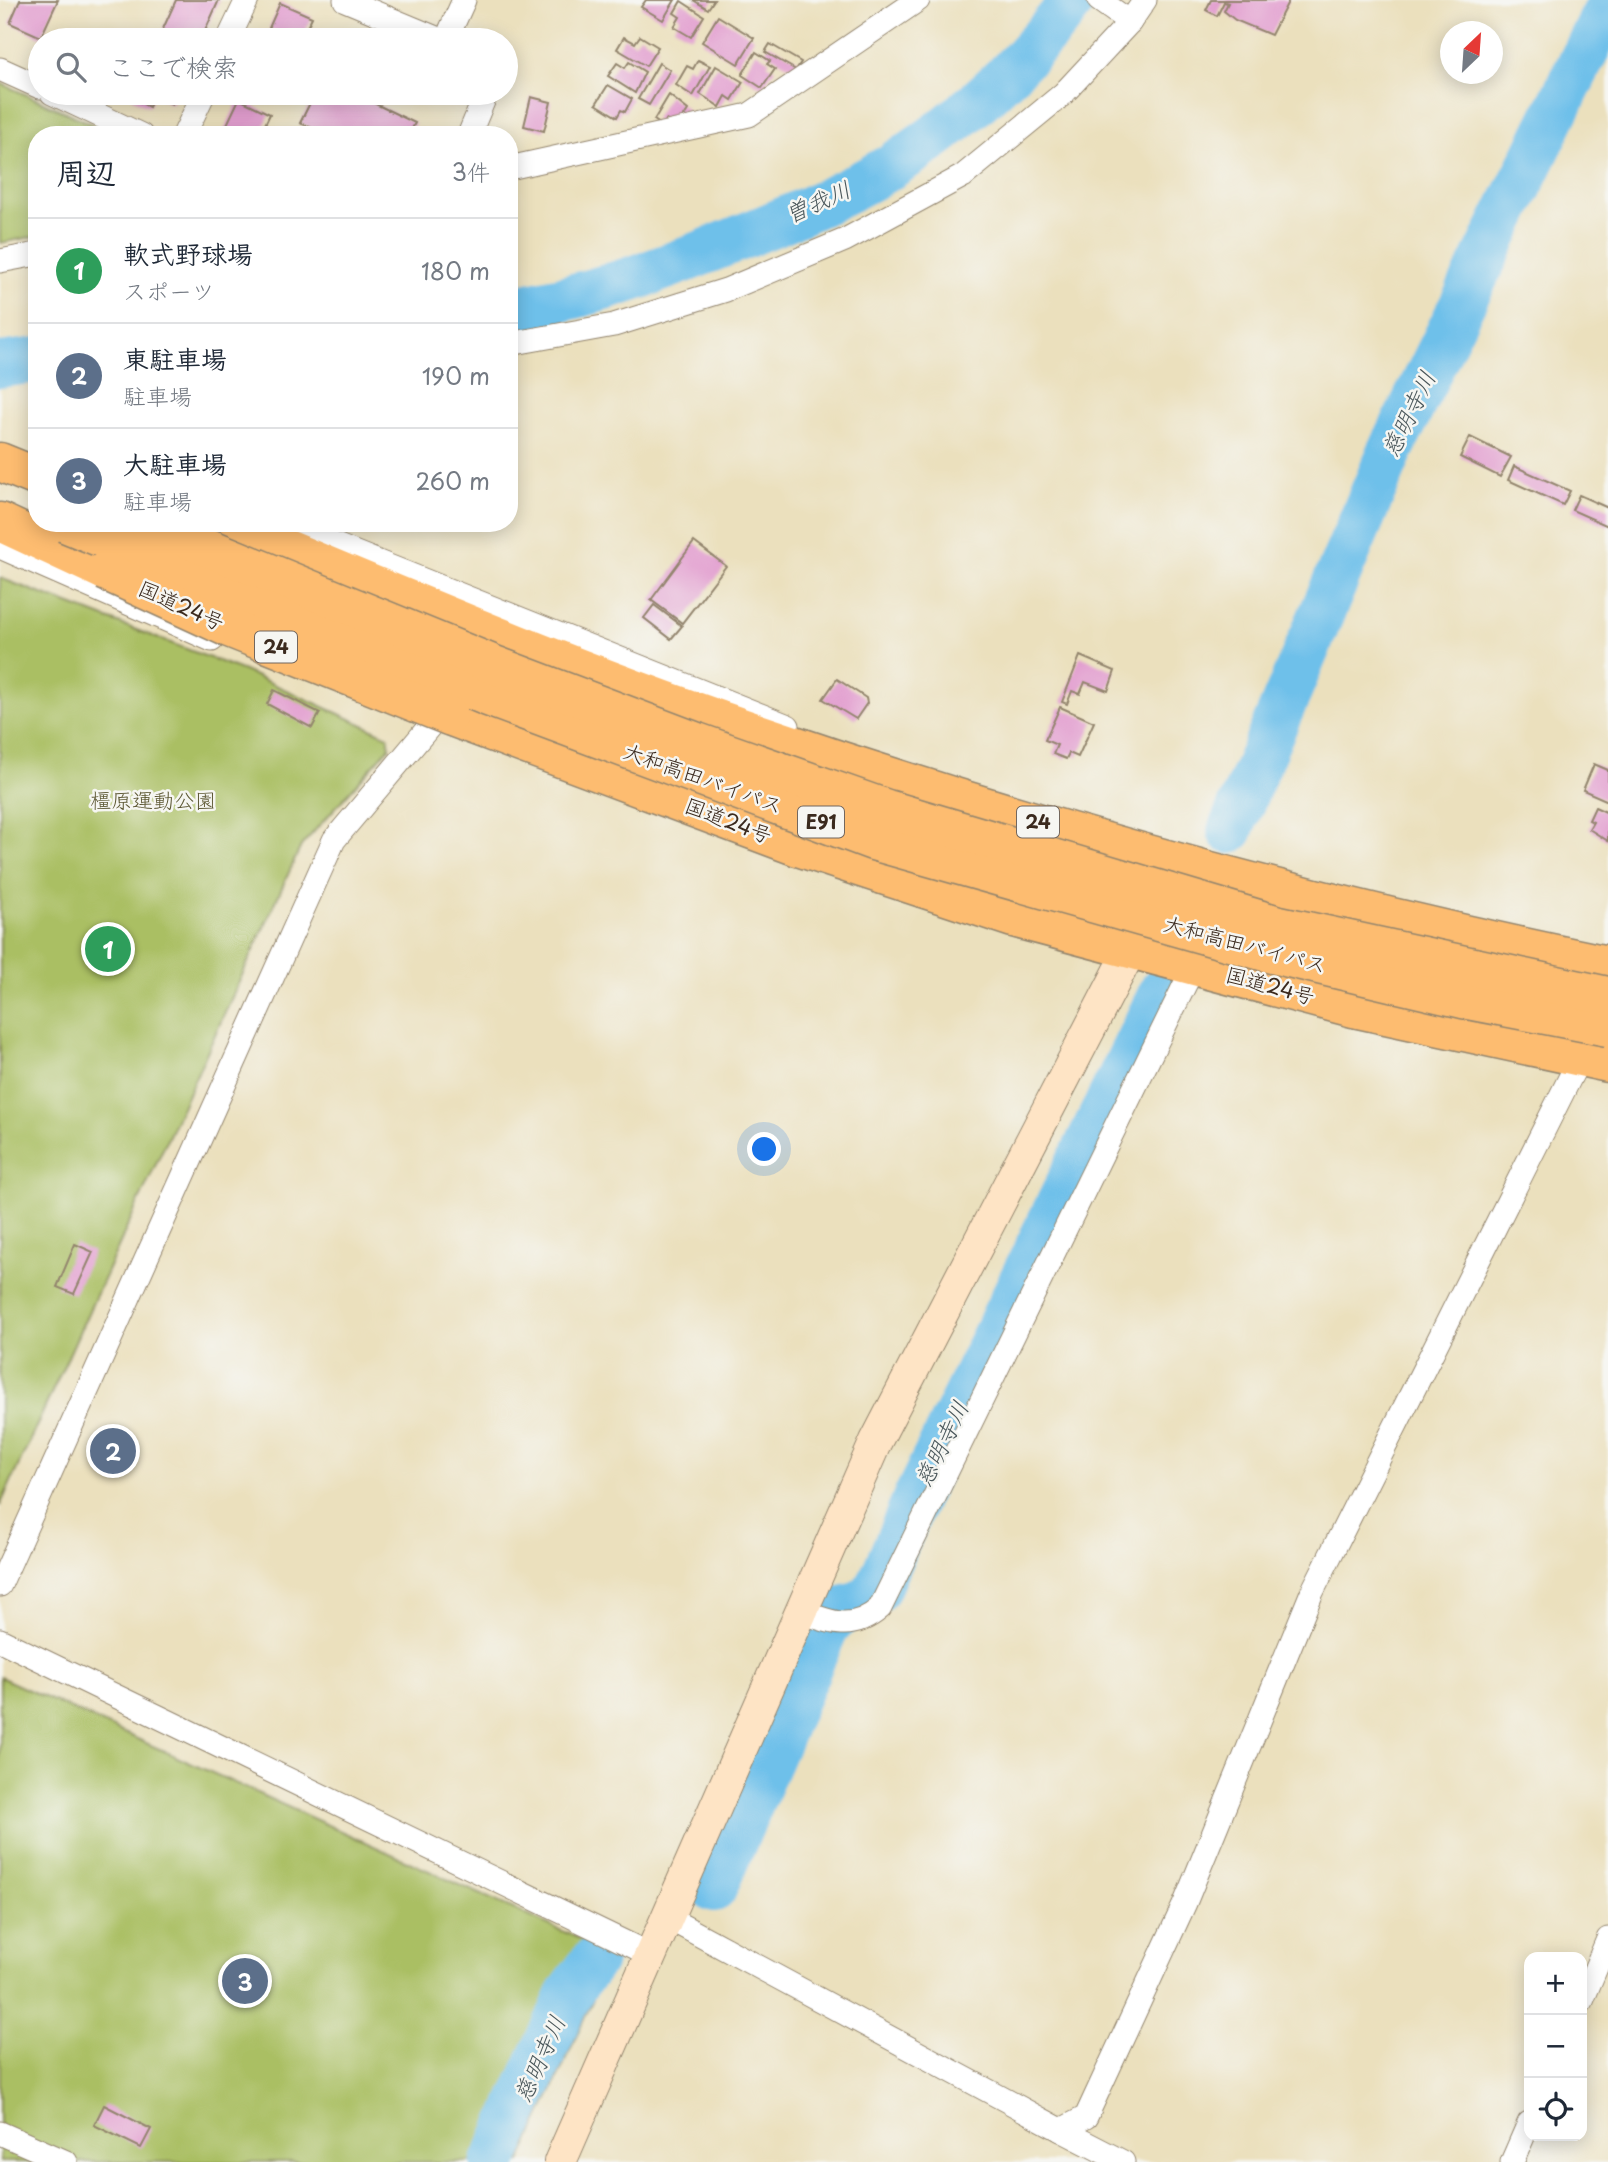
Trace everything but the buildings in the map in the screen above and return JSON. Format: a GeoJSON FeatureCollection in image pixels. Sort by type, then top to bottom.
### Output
{"type":"FeatureCollection","features":[{"type":"Feature","properties":{"kind":"highway"},"geometry":{"type":"LineString","coordinates":[[0,440],[28,449]]}},
{"type":"Feature","properties":{"kind":"highway"},"geometry":{"type":"LineString","coordinates":[[0,462],[28,473]]}},
{"type":"Feature","properties":{"kind":"highway"},"geometry":{"type":"LineString","coordinates":[[0,496],[28,508]]}},
{"type":"Feature","properties":{"kind":"highway","name":"国道24号"},"geometry":{"type":"LineString","coordinates":[[0,522],[439,722],[897,882],[1130,951],[1353,1008],[1594,1061]]}},
{"type":"Feature","properties":{"kind":"highway","name":"大和高田バイパス"},"geometry":{"type":"LineString","coordinates":[[87,532],[488,697],[873,841],[1272,954],[1463,999],[1608,1027]]}},
{"type":"Feature","properties":{"kind":"highway","name":"大和高田バイパス"},"geometry":{"type":"LineString","coordinates":[[170,532],[497,666],[697,743],[887,809],[1275,924],[1608,998]]}},
{"type":"Feature","properties":{"kind":"highway","name":"24"},"geometry":{"type":"LineString","coordinates":[[246,532],[481,631],[738,726],[945,795],[1153,856],[1364,910],[1608,965]]}},
{"type":"Feature","properties":{"kind":"street"},"geometry":{"type":"LineString","coordinates":[[234,28],[247,0]]}},
{"type":"Feature","properties":{"kind":"street"},"geometry":{"type":"LineString","coordinates":[[345,0],[414,28]]}},
{"type":"Feature","properties":{"kind":"street"},"geometry":{"type":"LineString","coordinates":[[449,28],[464,0]]}},
{"type":"Feature","properties":{"kind":"street"},"geometry":{"type":"LineString","coordinates":[[518,166],[749,115],[918,0]]}},
{"type":"Feature","properties":{"kind":"street"},"geometry":{"type":"LineString","coordinates":[[1099,0],[1130,22]]}},
{"type":"Feature","properties":{"kind":"street"},"geometry":{"type":"LineString","coordinates":[[518,342],[614,325],[726,290],[845,240],[963,176],[1063,94],[1130,22],[1145,0]]}},
{"type":"Feature","properties":{"kind":"street"},"geometry":{"type":"LineString","coordinates":[[0,69],[28,82]]}},
{"type":"Feature","properties":{"kind":"street"},"geometry":{"type":"LineString","coordinates":[[77,105],[122,126]]}},
{"type":"Feature","properties":{"kind":"street"},"geometry":{"type":"LineString","coordinates":[[188,126],[198,105]]}},
{"type":"Feature","properties":{"kind":"street"},"geometry":{"type":"LineString","coordinates":[[473,126],[482,105]]}},
{"type":"Feature","properties":{"kind":"street"},"geometry":{"type":"LineString","coordinates":[[0,261],[28,256]]}},
{"type":"Feature","properties":{"kind":"street"},"geometry":{"type":"LineString","coordinates":[[102,592],[162,532]]}},
{"type":"Feature","properties":{"kind":"street"},"geometry":{"type":"LineString","coordinates":[[304,532],[745,706],[945,795]]}},
{"type":"Feature","properties":{"kind":"street"},"geometry":{"type":"LineString","coordinates":[[0,547],[102,592],[439,722],[334,840],[0,1586]]}},
{"type":"Feature","properties":{"kind":"street"},"geometry":{"type":"LineString","coordinates":[[559,2162],[668,1918],[821,1619],[898,1396],[1130,951]]}},
{"type":"Feature","properties":{"kind":"street"},"geometry":{"type":"LineString","coordinates":[[821,1619],[855,1624],[870,1617],[886,1597],[1194,966]]}},
{"type":"Feature","properties":{"kind":"street"},"geometry":{"type":"LineString","coordinates":[[1061,2130],[1086,2117],[1180,1915],[1312,1592],[1594,1061],[1608,998]]}},
{"type":"Feature","properties":{"kind":"street"},"geometry":{"type":"LineString","coordinates":[[0,1640],[651,1955]]}},
{"type":"Feature","properties":{"kind":"street"},"geometry":{"type":"LineString","coordinates":[[668,1918],[1123,2162]]}},
{"type":"Feature","properties":{"kind":"street"},"geometry":{"type":"LineString","coordinates":[[1587,1989],[1608,1939]]}},
{"type":"Feature","properties":{"kind":"street"},"geometry":{"type":"LineString","coordinates":[[0,2133],[66,2162]]}},
{"type":"Feature","properties":{"kind":"street"},"geometry":{"type":"LineString","coordinates":[[1512,2162],[1524,2134]]}},
{"type":"Feature","properties":{"kind":"green space"},"geometry":{"type":"Polygon","coordinates":[[[0,83],[28,96],[28,105],[49,105],[96,126],[28,126],[28,238],[0,243],[0,83]]]}},
{"type":"Feature","properties":{"kind":"green space","name":"橿原運動公園"},"geometry":{"type":"Polygon","coordinates":[[[0,578],[244,671],[388,736],[390,747],[301,846],[0,1506],[0,578]]]}},
{"type":"Feature","properties":{"kind":"green space"},"geometry":{"type":"Polygon","coordinates":[[[0,1677],[613,1954],[520,2162],[0,2162],[0,1677]]]}},
{"type":"Feature","properties":{"kind":"waterway","name":"曽我川"},"geometry":{"type":"LineString","coordinates":[[518,308],[591,292],[670,265],[786,219],[870,179],[940,133],[989,92],[1034,47],[1073,0]]}},
{"type":"Feature","properties":{"kind":"waterway","name":"慈明寺川"},"geometry":{"type":"LineString","coordinates":[[1230,831],[1390,452],[1608,6]]}},
{"type":"Feature","properties":{"kind":"waterway","name":"曽我川"},"geometry":{"type":"LineString","coordinates":[[0,365],[28,361]]}},
{"type":"Feature","properties":{"kind":"waterway","name":"慈明寺川"},"geometry":{"type":"LineString","coordinates":[[714,1889],[826,1628],[846,1607],[863,1602],[878,1588],[917,1495],[1164,987]]}},
{"type":"Feature","properties":{"kind":"waterway","name":"慈明寺川"},"geometry":{"type":"LineString","coordinates":[[494,2162],[571,1991],[594,1960]]}},
{"type":"Feature","properties":{"kind":"place","name":"軟式野球場"},"geometry":{"type":"Point","coordinates":[108,949]}},
{"type":"Feature","properties":{"kind":"place","name":"東駐車場"},"geometry":{"type":"Point","coordinates":[113,1451]}},
{"type":"Feature","properties":{"kind":"place","name":"大駐車場"},"geometry":{"type":"Point","coordinates":[245,1981]}}]}
